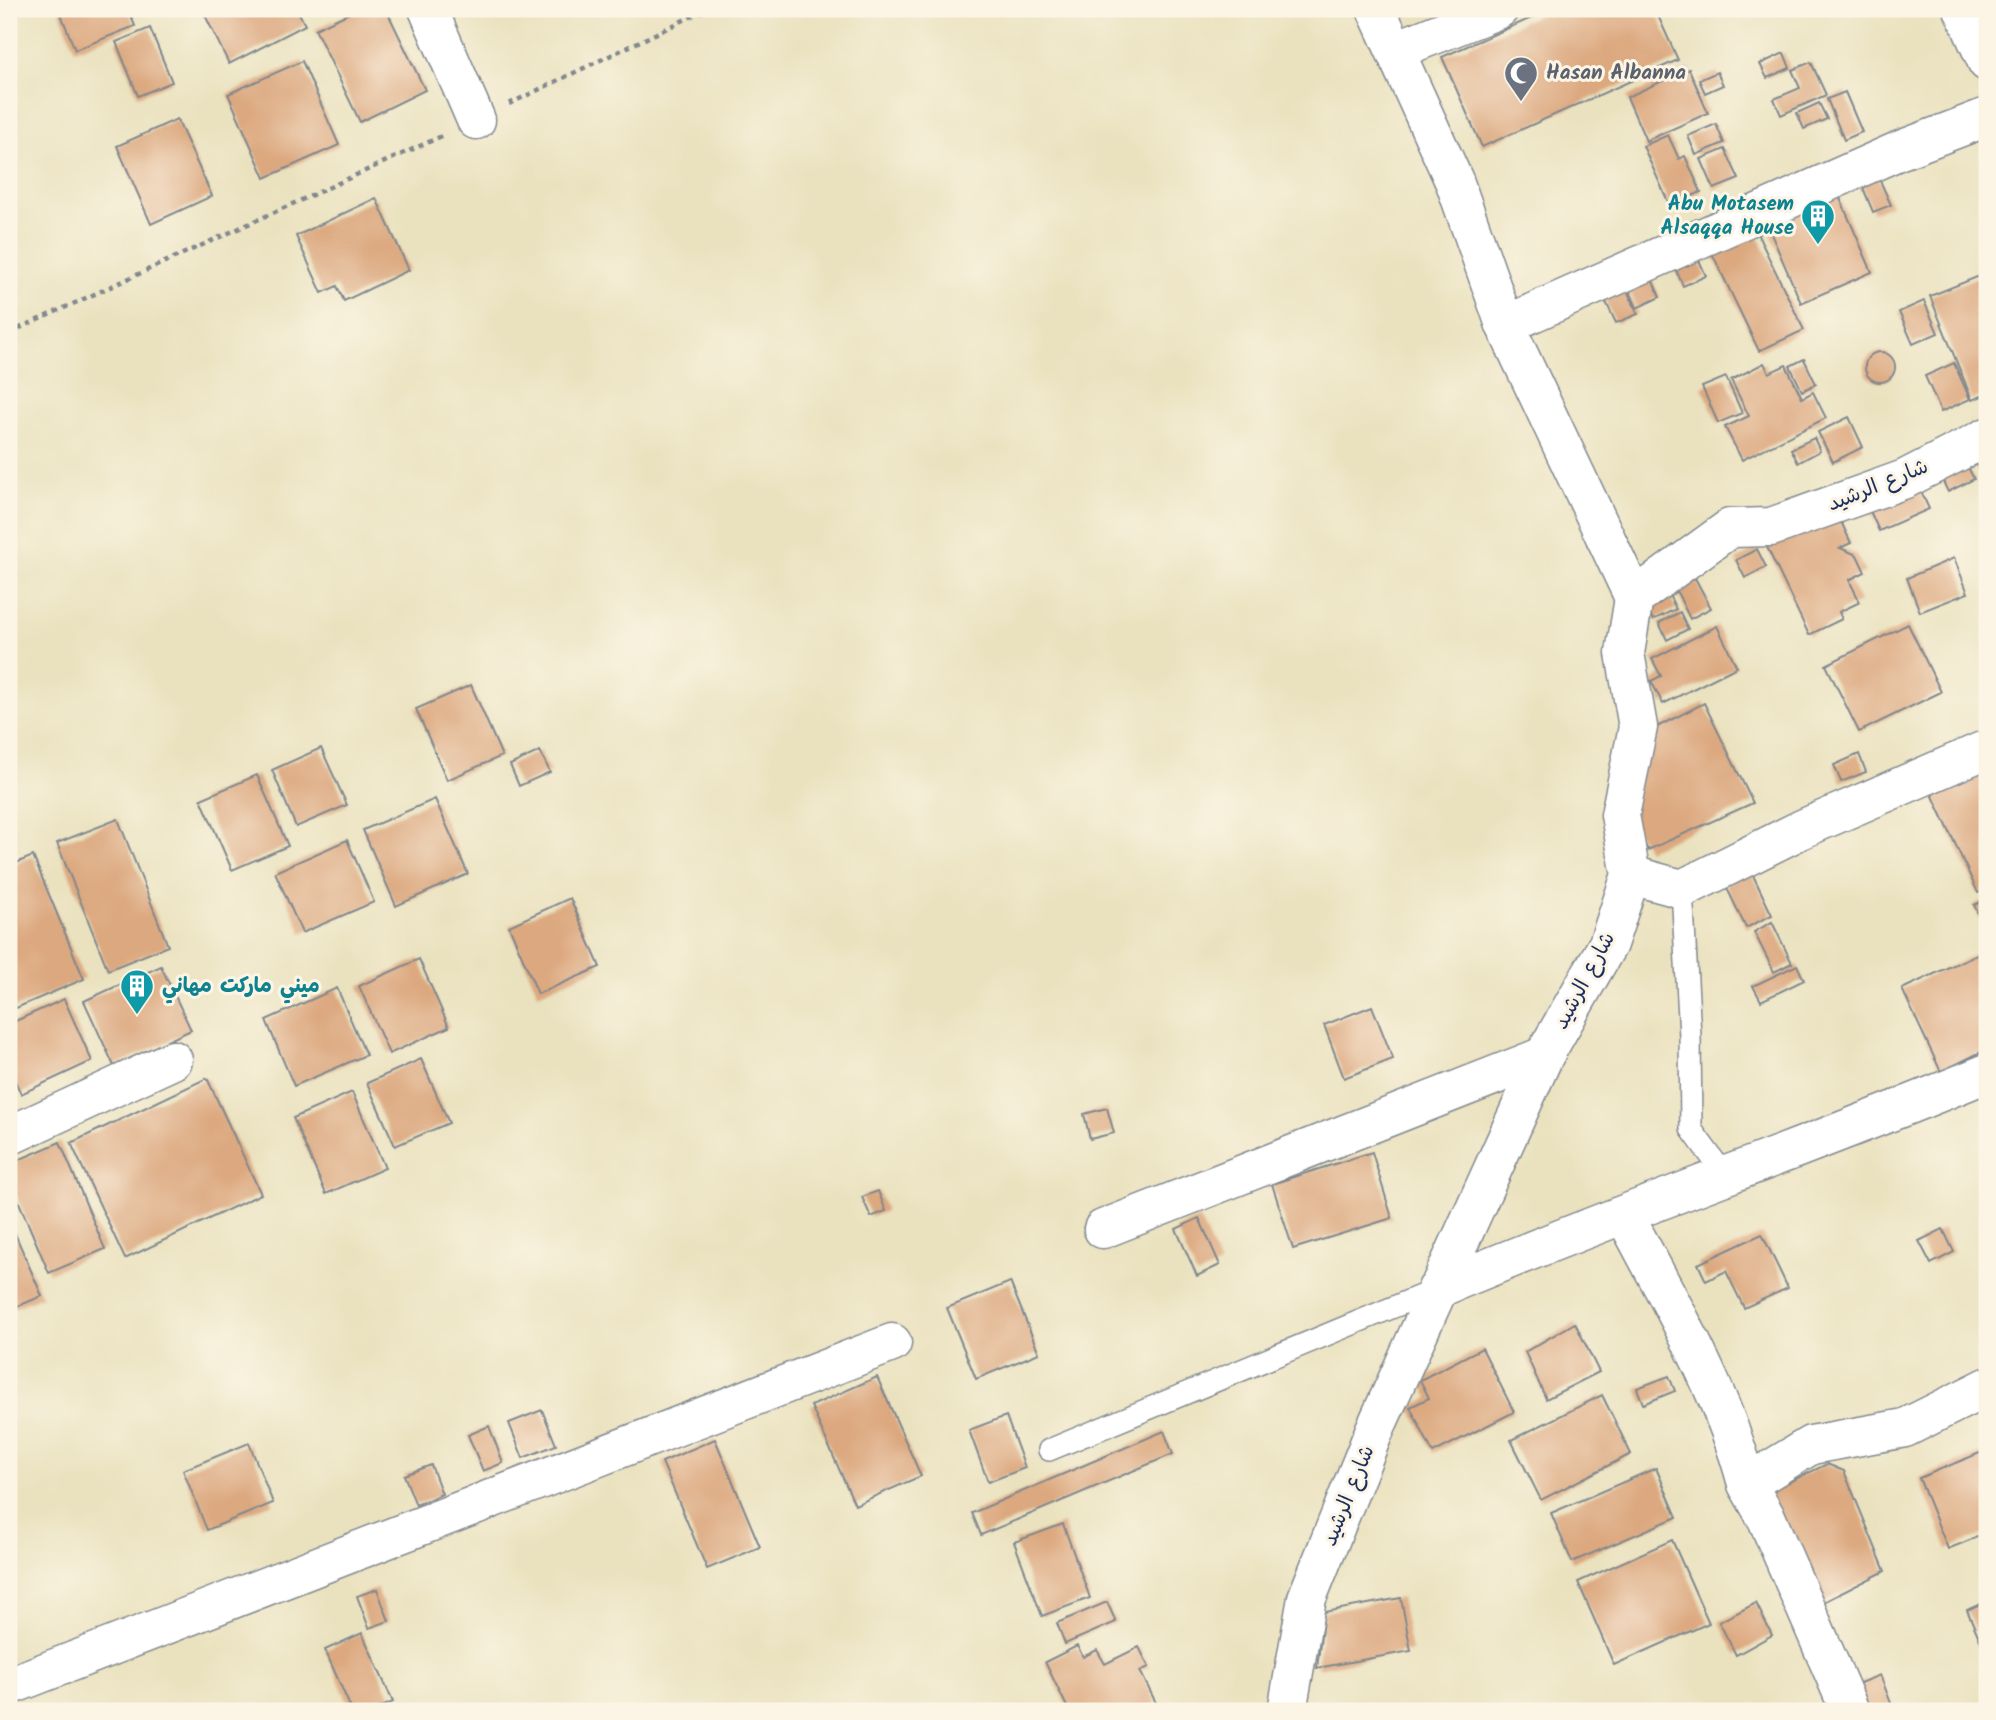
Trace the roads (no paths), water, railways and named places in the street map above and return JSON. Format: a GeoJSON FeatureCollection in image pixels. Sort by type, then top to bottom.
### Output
{"type":"FeatureCollection","features":[{"type":"Feature","properties":{"kind":"street"},"geometry":{"type":"LineString","coordinates":[[428,9],[476,120]]}},
{"type":"Feature","properties":{"kind":"street"},"geometry":{"type":"LineString","coordinates":[[1376,9],[1455,183],[1505,325],[1634,598]]}},
{"type":"Feature","properties":{"kind":"street"},"geometry":{"type":"LineString","coordinates":[[1396,50],[1499,9]]}},
{"type":"Feature","properties":{"kind":"street"},"geometry":{"type":"LineString","coordinates":[[1963,9],[1987,62]]}},
{"type":"Feature","properties":{"kind":"street"},"geometry":{"type":"LineString","coordinates":[[1505,325],[1898,151],[1987,117]]}},
{"type":"Feature","properties":{"kind":"street","name":"شارع الرشيد"},"geometry":{"type":"LineString","coordinates":[[1287,1711],[1307,1598],[1376,1429],[1544,1056],[1608,944],[1631,876],[1620,815],[1638,727],[1625,653],[1634,598],[1730,528],[1771,527],[1905,479],[1987,437]]}},
{"type":"Feature","properties":{"kind":"street"},"geometry":{"type":"LineString","coordinates":[[1631,876],[1682,889],[1802,829],[1987,750]]}},
{"type":"Feature","properties":{"kind":"street"},"geometry":{"type":"LineString","coordinates":[[1103,1229],[1544,1056]]}},
{"type":"Feature","properties":{"kind":"street"},"geometry":{"type":"LineString","coordinates":[[9,1136],[173,1060]]}},
{"type":"Feature","properties":{"kind":"street"},"geometry":{"type":"LineString","coordinates":[[1437,1289],[1557,1238],[1625,1216],[1724,1174],[1843,1133],[1987,1073]]}},
{"type":"Feature","properties":{"kind":"street"},"geometry":{"type":"LineString","coordinates":[[1625,1216],[1688,1334],[1738,1449],[1747,1484],[1768,1519],[1850,1711]]}},
{"type":"Feature","properties":{"kind":"street"},"geometry":{"type":"LineString","coordinates":[[9,1686],[892,1343]]}},
{"type":"Feature","properties":{"kind":"street"},"geometry":{"type":"LineString","coordinates":[[1747,1484],[1811,1446],[1905,1428],[1987,1387]]}},
{"type":"Feature","properties":{"kind":"lane"},"geometry":{"type":"LineString","coordinates":[[1682,889],[1690,1036],[1691,1129],[1724,1174]]}},
{"type":"Feature","properties":{"kind":"lane"},"geometry":{"type":"LineString","coordinates":[[1049,1450],[1437,1289]]}},
{"type":"Feature","properties":{"kind":"place","name":"Hasan Albanna"},"geometry":{"type":"Point","coordinates":[1521,103]}},
{"type":"Feature","properties":{"kind":"place","name":"Abu Motasem Alsaqqa House"},"geometry":{"type":"Point","coordinates":[1818,246]}},
{"type":"Feature","properties":{"kind":"place","name":"ميني ماركت مهاني"},"geometry":{"type":"Point","coordinates":[137,1016]}}]}
